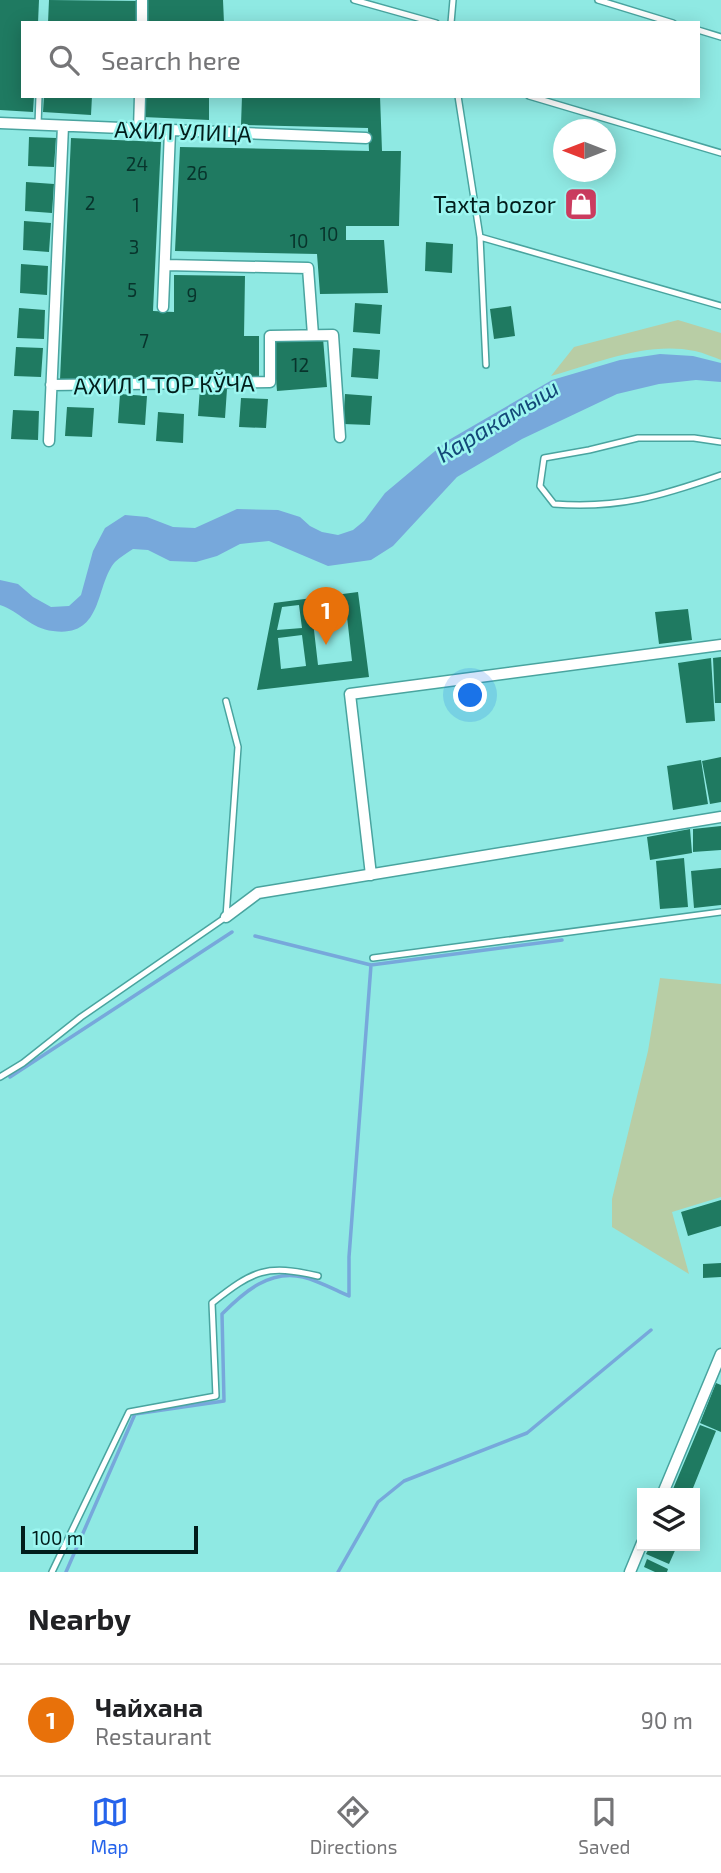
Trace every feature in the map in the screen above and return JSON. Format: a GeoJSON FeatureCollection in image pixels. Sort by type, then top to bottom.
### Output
{"type":"FeatureCollection","features":[{"type":"Feature","properties":{"kind":"street"},"geometry":{"type":"LineString","coordinates":[[142,0],[142,21]]}},
{"type":"Feature","properties":{"kind":"street"},"geometry":{"type":"LineString","coordinates":[[139,130],[140,98]]}},
{"type":"Feature","properties":{"kind":"street","name":"АХИЛ УЛИЦА"},"geometry":{"type":"LineString","coordinates":[[0,123],[366,138]]}},
{"type":"Feature","properties":{"kind":"street"},"geometry":{"type":"LineString","coordinates":[[49,441],[63,126]]}},
{"type":"Feature","properties":{"kind":"street"},"geometry":{"type":"LineString","coordinates":[[163,307],[170,131]]}},
{"type":"Feature","properties":{"kind":"street"},"geometry":{"type":"LineString","coordinates":[[165,265],[308,268],[313,335],[333,335],[340,437]]}},
{"type":"Feature","properties":{"kind":"street","name":"АХИЛ 1 ТОР КЎЧА"},"geometry":{"type":"LineString","coordinates":[[51,385],[271,383],[270,336],[313,335]]}},
{"type":"Feature","properties":{"kind":"street"},"geometry":{"type":"LineString","coordinates":[[371,875],[350,694],[721,645]]}},
{"type":"Feature","properties":{"kind":"street"},"geometry":{"type":"LineString","coordinates":[[226,917],[258,893],[721,817]]}},
{"type":"Feature","properties":{"kind":"street"},"geometry":{"type":"LineString","coordinates":[[665,1488],[721,1354]]}},
{"type":"Feature","properties":{"kind":"street"},"geometry":{"type":"LineString","coordinates":[[630,1572],[639,1551]]}},
{"type":"Feature","properties":{"kind":"lane"},"geometry":{"type":"LineString","coordinates":[[354,0],[429,21]]}},
{"type":"Feature","properties":{"kind":"lane"},"geometry":{"type":"LineString","coordinates":[[452,21],[453,0]]}},
{"type":"Feature","properties":{"kind":"lane"},"geometry":{"type":"LineString","coordinates":[[598,0],[666,21]]}},
{"type":"Feature","properties":{"kind":"lane"},"geometry":{"type":"LineString","coordinates":[[700,31],[721,37]]}},
{"type":"Feature","properties":{"kind":"lane"},"geometry":{"type":"LineString","coordinates":[[38,125],[39,98]]}},
{"type":"Feature","properties":{"kind":"lane"},"geometry":{"type":"LineString","coordinates":[[458,98],[480,237],[486,365]]}},
{"type":"Feature","properties":{"kind":"lane"},"geometry":{"type":"LineString","coordinates":[[536,98],[721,153]]}},
{"type":"Feature","properties":{"kind":"lane"},"geometry":{"type":"LineString","coordinates":[[480,237],[721,306]]}},
{"type":"Feature","properties":{"kind":"lane"},"geometry":{"type":"LineString","coordinates":[[721,442],[694,438],[638,438],[544,458],[540,486],[554,504],[588,507],[652,498],[721,475]]}},
{"type":"Feature","properties":{"kind":"lane"},"geometry":{"type":"LineString","coordinates":[[0,1077],[23,1063],[81,1017],[226,917],[238,747],[226,701]]}},
{"type":"Feature","properties":{"kind":"lane"},"geometry":{"type":"LineString","coordinates":[[373,958],[721,912]]}},
{"type":"Feature","properties":{"kind":"lane"},"geometry":{"type":"LineString","coordinates":[[52,1572],[129,1412],[216,1396],[212,1303],[255,1273],[287,1269],[318,1276]]}},
{"type":"Feature","properties":{"kind":"green space"},"geometry":{"type":"Polygon","coordinates":[[[678,320],[721,333],[721,360],[695,351],[659,349],[622,355],[551,376],[574,347],[678,320]]]}},
{"type":"Feature","properties":{"kind":"green space"},"geometry":{"type":"Polygon","coordinates":[[[660,978],[721,984],[721,1197],[672,1212],[689,1274],[612,1227],[612,1199],[648,1051],[660,978]]]}},
{"type":"Feature","properties":{"kind":"water","name":"Каракамыш"},"geometry":{"type":"Polygon","coordinates":[[[660,354],[693,356],[721,363],[721,382],[696,380],[659,384],[617,394],[522,439],[457,477],[393,546],[371,560],[328,566],[269,541],[240,544],[217,556],[196,562],[170,561],[148,550],[133,549],[115,562],[96,608],[81,626],[69,631],[45,630],[0,605],[0,580],[18,584],[51,607],[69,606],[81,595],[93,551],[105,528],[125,515],[147,517],[173,527],[195,528],[237,509],[278,510],[300,517],[322,532],[338,535],[353,530],[364,521],[385,493],[447,441],[552,380],[620,360],[660,354]]]}},
{"type":"Feature","properties":{"kind":"building"},"geometry":{"type":"Polygon","coordinates":[[[0,0],[39,0],[38,21],[21,21],[21,98],[34,98],[33,112],[0,110],[0,0]]]}},
{"type":"Feature","properties":{"kind":"building"},"geometry":{"type":"Polygon","coordinates":[[[49,0],[139,1],[137,21],[48,21],[49,0]]]}},
{"type":"Feature","properties":{"kind":"building"},"geometry":{"type":"Polygon","coordinates":[[[148,0],[223,0],[224,21],[147,21],[148,0]]]}},
{"type":"Feature","properties":{"kind":"building"},"geometry":{"type":"Polygon","coordinates":[[[44,98],[92,98],[91,115],[43,112],[44,98]]]}},
{"type":"Feature","properties":{"kind":"building"},"geometry":{"type":"Polygon","coordinates":[[[144,98],[209,98],[209,120],[143,117],[144,98]]]}},
{"type":"Feature","properties":{"kind":"building"},"geometry":{"type":"Polygon","coordinates":[[[242,98],[380,98],[382,151],[401,151],[399,226],[346,226],[346,240],[384,240],[388,293],[320,294],[317,254],[175,251],[180,147],[369,151],[368,128],[241,125],[242,98]]]}},
{"type":"Feature","properties":{"kind":"building"},"geometry":{"type":"Polygon","coordinates":[[[29,137],[56,138],[54,167],[28,166],[29,137]]]}},
{"type":"Feature","properties":{"kind":"building"},"geometry":{"type":"Polygon","coordinates":[[[71,138],[161,142],[153,311],[174,312],[174,275],[245,276],[244,336],[259,336],[259,378],[60,380],[71,138]]]}},
{"type":"Feature","properties":{"kind":"building"},"geometry":{"type":"Polygon","coordinates":[[[26,182],[54,184],[52,213],[25,211],[26,182]]]}},
{"type":"Feature","properties":{"kind":"building"},"geometry":{"type":"Polygon","coordinates":[[[24,221],[51,223],[49,252],[23,250],[24,221]]]}},
{"type":"Feature","properties":{"kind":"building"},"geometry":{"type":"Polygon","coordinates":[[[426,242],[453,244],[452,273],[425,271],[426,242]]]}},
{"type":"Feature","properties":{"kind":"building"},"geometry":{"type":"Polygon","coordinates":[[[21,264],[48,266],[47,295],[20,293],[21,264]]]}},
{"type":"Feature","properties":{"kind":"building"},"geometry":{"type":"Polygon","coordinates":[[[355,303],[382,305],[380,334],[353,332],[355,303]]]}},
{"type":"Feature","properties":{"kind":"building"},"geometry":{"type":"Polygon","coordinates":[[[511,306],[515,336],[494,339],[490,309],[511,306]]]}},
{"type":"Feature","properties":{"kind":"building"},"geometry":{"type":"Polygon","coordinates":[[[19,308],[45,310],[44,339],[17,338],[19,308]]]}},
{"type":"Feature","properties":{"kind":"building"},"geometry":{"type":"Polygon","coordinates":[[[323,338],[327,387],[277,391],[273,342],[323,338]]]}},
{"type":"Feature","properties":{"kind":"building"},"geometry":{"type":"Polygon","coordinates":[[[16,347],[43,348],[41,377],[14,376],[16,347]]]}},
{"type":"Feature","properties":{"kind":"building"},"geometry":{"type":"Polygon","coordinates":[[[353,348],[380,350],[378,379],[351,377],[353,348]]]}},
{"type":"Feature","properties":{"kind":"building"},"geometry":{"type":"Polygon","coordinates":[[[200,387],[227,389],[225,418],[198,416],[200,387]]]}},
{"type":"Feature","properties":{"kind":"building"},"geometry":{"type":"Polygon","coordinates":[[[120,394],[147,396],[145,425],[118,423],[120,394]]]}},
{"type":"Feature","properties":{"kind":"building"},"geometry":{"type":"Polygon","coordinates":[[[345,394],[372,396],[370,425],[343,424],[345,394]]]}},
{"type":"Feature","properties":{"kind":"building"},"geometry":{"type":"Polygon","coordinates":[[[241,398],[268,399],[266,428],[239,427],[241,398]]]}},
{"type":"Feature","properties":{"kind":"building"},"geometry":{"type":"Polygon","coordinates":[[[67,407],[94,408],[92,437],[65,436],[67,407]]]}},
{"type":"Feature","properties":{"kind":"building"},"geometry":{"type":"Polygon","coordinates":[[[13,410],[39,411],[38,440],[11,439],[13,410]]]}},
{"type":"Feature","properties":{"kind":"building"},"geometry":{"type":"Polygon","coordinates":[[[158,412],[184,414],[183,443],[156,441],[158,412]]]}},
{"type":"Feature","properties":{"kind":"building"},"geometry":{"type":"Polygon","coordinates":[[[358,592],[369,677],[257,690],[274,603],[358,592]],[[345,599],[311,604],[318,665],[352,661],[345,599]],[[299,605],[282,607],[277,630],[302,628],[299,605]],[[302,635],[278,638],[281,669],[306,666],[302,635]]]}},
{"type":"Feature","properties":{"kind":"building"},"geometry":{"type":"Polygon","coordinates":[[[688,609],[692,640],[659,644],[655,612],[688,609]]]}},
{"type":"Feature","properties":{"kind":"building"},"geometry":{"type":"Polygon","coordinates":[[[721,657],[721,703],[715,703],[713,658],[721,657]]]}},
{"type":"Feature","properties":{"kind":"building"},"geometry":{"type":"Polygon","coordinates":[[[711,658],[715,721],[686,723],[678,663],[711,658]]]}},
{"type":"Feature","properties":{"kind":"building"},"geometry":{"type":"Polygon","coordinates":[[[721,757],[721,802],[710,804],[702,761],[721,757]]]}},
{"type":"Feature","properties":{"kind":"building"},"geometry":{"type":"Polygon","coordinates":[[[701,760],[708,804],[673,810],[667,766],[701,760]]]}},
{"type":"Feature","properties":{"kind":"building"},"geometry":{"type":"Polygon","coordinates":[[[721,826],[721,850],[693,852],[693,829],[721,826]]]}},
{"type":"Feature","properties":{"kind":"building"},"geometry":{"type":"Polygon","coordinates":[[[690,829],[692,853],[650,860],[647,837],[690,829]]]}},
{"type":"Feature","properties":{"kind":"building"},"geometry":{"type":"Polygon","coordinates":[[[684,858],[688,907],[660,909],[656,861],[684,858]]]}},
{"type":"Feature","properties":{"kind":"building"},"geometry":{"type":"Polygon","coordinates":[[[721,868],[721,905],[694,908],[691,871],[721,868]]]}},
{"type":"Feature","properties":{"kind":"building"},"geometry":{"type":"Polygon","coordinates":[[[721,1200],[721,1226],[688,1236],[681,1212],[721,1200]]]}},
{"type":"Feature","properties":{"kind":"building"},"geometry":{"type":"Polygon","coordinates":[[[721,1263],[721,1277],[703,1278],[703,1264],[721,1263]]]}},
{"type":"Feature","properties":{"kind":"building"},"geometry":{"type":"Polygon","coordinates":[[[716,1383],[721,1385],[721,1432],[700,1423],[716,1383]]]}},
{"type":"Feature","properties":{"kind":"building"},"geometry":{"type":"Polygon","coordinates":[[[700,1425],[716,1431],[693,1488],[673,1488],[700,1425]]]}},
{"type":"Feature","properties":{"kind":"building"},"geometry":{"type":"Polygon","coordinates":[[[648,1551],[675,1551],[669,1564],[646,1554],[648,1551]]]}},
{"type":"Feature","properties":{"kind":"building"},"geometry":{"type":"Polygon","coordinates":[[[647,1559],[668,1569],[667,1572],[655,1572],[644,1567],[647,1559]]]}},
{"type":"Feature","properties":{"kind":"waterway"},"geometry":{"type":"LineString","coordinates":[[10,1077],[232,932]]}},
{"type":"Feature","properties":{"kind":"waterway"},"geometry":{"type":"LineString","coordinates":[[255,936],[371,965],[562,940]]}},
{"type":"Feature","properties":{"kind":"waterway"},"geometry":{"type":"LineString","coordinates":[[66,1572],[135,1414],[224,1401],[222,1314],[258,1284],[280,1276],[303,1277],[349,1296],[349,1257],[371,965]]}},
{"type":"Feature","properties":{"kind":"waterway"},"geometry":{"type":"LineString","coordinates":[[338,1572],[378,1502],[404,1481],[527,1433],[651,1330]]}},
{"type":"Feature","properties":{"kind":"place","name":"Taxta bozor"},"geometry":{"type":"Point","coordinates":[581,204]}},
{"type":"Feature","properties":{"kind":"place","name":"Чайхана"},"geometry":{"type":"Point","coordinates":[326,645]}}]}
